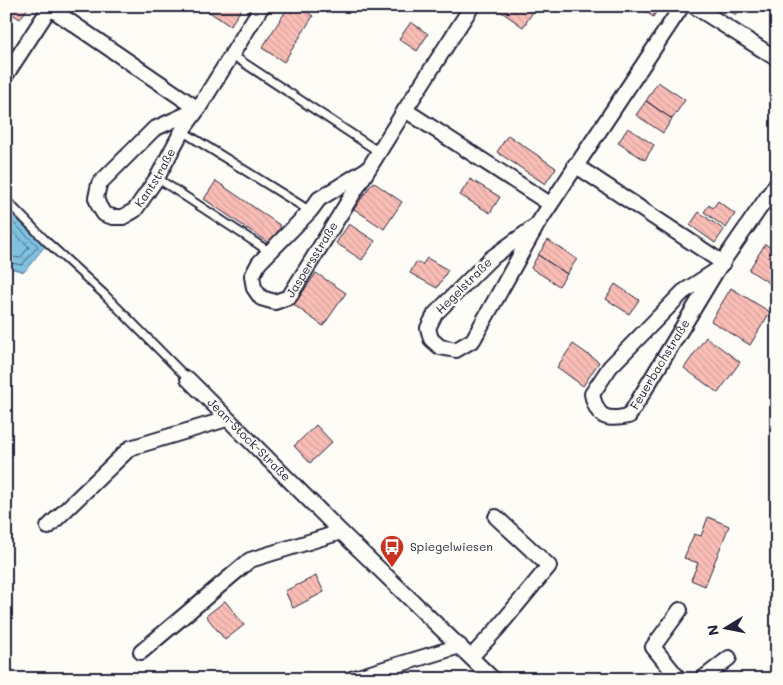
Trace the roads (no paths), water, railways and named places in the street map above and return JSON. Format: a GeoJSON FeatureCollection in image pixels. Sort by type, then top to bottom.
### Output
{"type":"FeatureCollection","features":[{"type":"Feature","properties":{"kind":"street","name":"Kantstraße"},"geometry":{"type":"LineString","coordinates":[[198,109],[154,128],[99,184],[96,198],[104,214],[113,217],[123,217],[135,210],[157,178],[182,131],[198,109],[262,6]]}},
{"type":"Feature","properties":{"kind":"street","name":"Jaspersstraße"},"geometry":{"type":"LineString","coordinates":[[369,168],[320,199],[259,263],[252,276],[254,288],[261,298],[275,302],[289,297],[472,6]]}},
{"type":"Feature","properties":{"kind":"street","name":"Hegelstraße"},"geometry":{"type":"LineString","coordinates":[[537,225],[490,259],[434,314],[428,328],[431,339],[440,347],[456,350],[473,340],[550,204],[682,6]]}},
{"type":"Feature","properties":{"kind":"street"},"geometry":{"type":"LineString","coordinates":[[694,6],[777,59]]}},
{"type":"Feature","properties":{"kind":"street"},"geometry":{"type":"LineString","coordinates":[[6,75],[50,7],[198,109]]}},
{"type":"Feature","properties":{"kind":"street"},"geometry":{"type":"LineString","coordinates":[[405,110],[550,204]]}},
{"type":"Feature","properties":{"kind":"street"},"geometry":{"type":"LineString","coordinates":[[575,165],[720,267]]}},
{"type":"Feature","properties":{"kind":"street","name":"Feuerbachstraße"},"geometry":{"type":"LineString","coordinates":[[720,267],[683,292],[610,367],[592,394],[595,408],[604,417],[616,419],[629,416],[720,267],[777,183]]}},
{"type":"Feature","properties":{"kind":"street","name":"Jean-Stock-Straße"},"geometry":{"type":"LineString","coordinates":[[188,379],[226,419],[493,679]]}},
{"type":"Feature","properties":{"kind":"street"},"geometry":{"type":"LineString","coordinates":[[48,527],[130,448],[226,419]]}},
{"type":"Feature","properties":{"kind":"street"},"geometry":{"type":"LineString","coordinates":[[471,657],[549,566],[496,517]]}},
{"type":"Feature","properties":{"kind":"street"},"geometry":{"type":"LineString","coordinates":[[141,652],[250,560],[341,532]]}},
{"type":"Feature","properties":{"kind":"street"},"geometry":{"type":"LineString","coordinates":[[680,610],[653,647],[680,679]]}},
{"type":"Feature","properties":{"kind":"street"},"geometry":{"type":"LineString","coordinates":[[352,679],[460,646]]}},
{"type":"Feature","properties":{"kind":"street"},"geometry":{"type":"LineString","coordinates":[[702,679],[728,658]]}},
{"type":"Feature","properties":{"kind":"lane"},"geometry":{"type":"LineString","coordinates":[[232,55],[379,152]]}},
{"type":"Feature","properties":{"kind":"lane"},"geometry":{"type":"LineString","coordinates":[[182,131],[310,210]]}},
{"type":"Feature","properties":{"kind":"lane"},"geometry":{"type":"LineString","coordinates":[[157,178],[270,252]]}},
{"type":"Feature","properties":{"kind":"lane","name":"Jean-Stock-Straße"},"geometry":{"type":"LineString","coordinates":[[6,200],[47,242],[104,294],[188,379]]}},
{"type":"Feature","properties":{"kind":"water"},"geometry":{"type":"Polygon","coordinates":[[[6,209],[45,246],[24,272],[6,267],[6,209]]]}},
{"type":"Feature","properties":{"kind":"place","name":"Spiegelwiesen"},"geometry":{"type":"Point","coordinates":[392,568]}}]}
